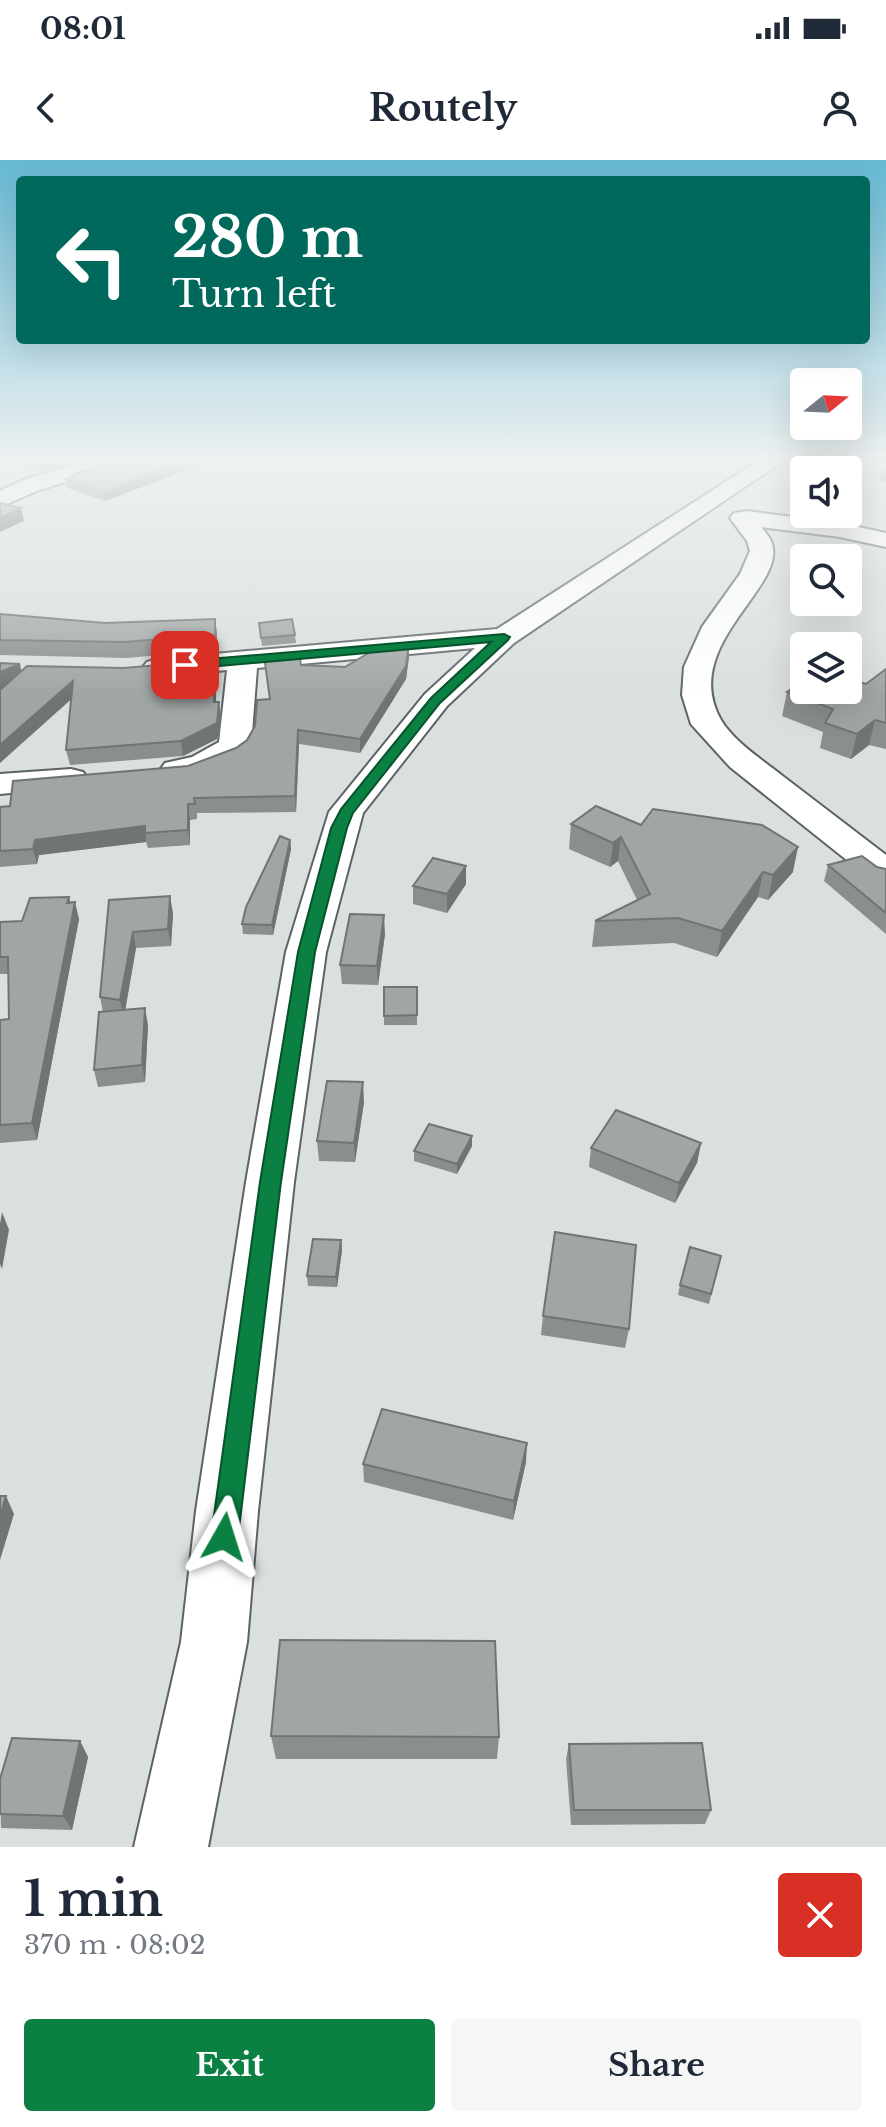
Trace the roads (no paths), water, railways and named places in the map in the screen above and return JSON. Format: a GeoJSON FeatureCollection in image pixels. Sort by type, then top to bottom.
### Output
{"type":"FeatureCollection","features":[{"type":"Feature","properties":{"kind":"street"},"geometry":{"type":"LineString","coordinates":[[171,1847],[214,1642],[227,1511],[270,1182],[306,952],[339,828],[346,812],[436,700],[504,637],[653,538]]}},
{"type":"Feature","properties":{"kind":"street"},"geometry":{"type":"LineString","coordinates":[[758,538],[762,551],[753,575],[716,627],[699,667],[697,695],[707,724],[742,760],[886,873]]}},
{"type":"Feature","properties":{"kind":"street"},"geometry":{"type":"LineString","coordinates":[[127,670],[504,637]]}},
{"type":"Feature","properties":{"kind":"street"},"geometry":{"type":"LineString","coordinates":[[141,773],[202,765],[235,746],[243,660]]}},
{"type":"Feature","properties":{"kind":"street"},"geometry":{"type":"LineString","coordinates":[[0,784],[94,777]]}}]}
